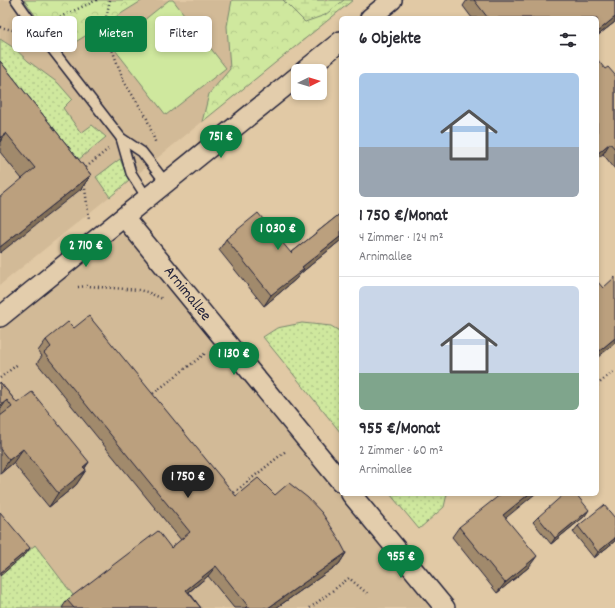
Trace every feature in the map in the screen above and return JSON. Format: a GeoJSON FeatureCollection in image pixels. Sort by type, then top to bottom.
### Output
{"type":"FeatureCollection","features":[{"type":"Feature","properties":{"kind":"street"},"geometry":{"type":"LineString","coordinates":[[372,16],[392,0]]}},
{"type":"Feature","properties":{"kind":"street"},"geometry":{"type":"LineString","coordinates":[[313,64],[339,43]]}},
{"type":"Feature","properties":{"kind":"street"},"geometry":{"type":"LineString","coordinates":[[0,317],[291,82]]}},
{"type":"Feature","properties":{"kind":"street","name":"Arnimallee"},"geometry":{"type":"LineString","coordinates":[[124,217],[339,480]]}},
{"type":"Feature","properties":{"kind":"street"},"geometry":{"type":"LineString","coordinates":[[353,496],[445,608]]}},
{"type":"Feature","properties":{"kind":"lane"},"geometry":{"type":"LineString","coordinates":[[16,0],[28,16]]}},
{"type":"Feature","properties":{"kind":"lane"},"geometry":{"type":"LineString","coordinates":[[55,52],[121,138],[142,152],[166,183]]}},
{"type":"Feature","properties":{"kind":"lane"},"geometry":{"type":"LineString","coordinates":[[121,138],[131,173],[147,198]]}},
{"type":"Feature","properties":{"kind":"path"},"geometry":{"type":"LineString","coordinates":[[62,16],[97,0]]}},
{"type":"Feature","properties":{"kind":"path"},"geometry":{"type":"LineString","coordinates":[[110,0],[106,18],[108,38],[124,82],[146,116],[156,145]]}},
{"type":"Feature","properties":{"kind":"path"},"geometry":{"type":"LineString","coordinates":[[88,219],[83,170],[121,138]]}},
{"type":"Feature","properties":{"kind":"path"},"geometry":{"type":"LineString","coordinates":[[78,287],[87,286],[139,290],[164,299]]}},
{"type":"Feature","properties":{"kind":"path"},"geometry":{"type":"LineString","coordinates":[[148,397],[207,352]]}},
{"type":"Feature","properties":{"kind":"path"},"geometry":{"type":"LineString","coordinates":[[0,378],[18,364]]}},
{"type":"Feature","properties":{"kind":"path"},"geometry":{"type":"LineString","coordinates":[[599,383],[615,370]]}},
{"type":"Feature","properties":{"kind":"path"},"geometry":{"type":"LineString","coordinates":[[229,496],[287,450]]}},
{"type":"Feature","properties":{"kind":"path"},"geometry":{"type":"LineString","coordinates":[[310,608],[349,578],[369,595]]}},
{"type":"Feature","properties":{"kind":"shaded area"},"geometry":{"type":"Polygon","coordinates":[[[0,0],[353,0],[0,285],[0,0]]]}},
{"type":"Feature","properties":{"kind":"shaded area"},"geometry":{"type":"Polygon","coordinates":[[[115,234],[125,235],[134,241],[431,608],[0,608],[0,330],[88,259],[88,250],[115,234]]]}},
{"type":"Feature","properties":{"kind":"green space"},"geometry":{"type":"Polygon","coordinates":[[[24,0],[143,0],[117,16],[85,16],[85,36],[77,41],[77,16],[36,16],[24,0]]]}},
{"type":"Feature","properties":{"kind":"green space"},"geometry":{"type":"Polygon","coordinates":[[[169,0],[173,0],[185,16],[155,16],[155,52],[212,52],[212,50],[226,68],[166,115],[117,52],[147,52],[147,18],[169,0]]]}},
{"type":"Feature","properties":{"kind":"green space"},"geometry":{"type":"Polygon","coordinates":[[[232,0],[353,0],[202,122],[209,94],[230,69],[227,26],[232,0]]]}},
{"type":"Feature","properties":{"kind":"green space"},"geometry":{"type":"Polygon","coordinates":[[[283,0],[344,0],[325,15],[305,22],[283,0]]]}},
{"type":"Feature","properties":{"kind":"green space"},"geometry":{"type":"Polygon","coordinates":[[[0,39],[12,47],[12,52],[18,52],[58,83],[72,99],[63,108],[81,133],[92,125],[106,137],[66,170],[0,88],[0,39]]]}},
{"type":"Feature","properties":{"kind":"green space"},"geometry":{"type":"Polygon","coordinates":[[[120,159],[129,181],[110,197],[96,177],[120,159]]]}},
{"type":"Feature","properties":{"kind":"green space"},"geometry":{"type":"Polygon","coordinates":[[[302,323],[331,326],[339,331],[339,431],[263,337],[277,328],[302,323]]]}},
{"type":"Feature","properties":{"kind":"green space"},"geometry":{"type":"Polygon","coordinates":[[[392,496],[447,496],[444,507],[419,529],[392,496]]]}},
{"type":"Feature","properties":{"kind":"green space"},"geometry":{"type":"Polygon","coordinates":[[[35,545],[76,599],[64,608],[0,608],[0,576],[35,545]]]}},
{"type":"Feature","properties":{"kind":"building"},"geometry":{"type":"Polygon","coordinates":[[[474,0],[615,0],[615,17],[599,30],[599,16],[486,16],[474,0]]]}},
{"type":"Feature","properties":{"kind":"building"},"geometry":{"type":"Polygon","coordinates":[[[0,61],[91,175],[0,247],[0,197],[35,168],[6,133],[0,138],[0,61]]]}},
{"type":"Feature","properties":{"kind":"building"},"geometry":{"type":"Polygon","coordinates":[[[599,62],[605,69],[608,67],[615,75],[615,149],[610,143],[599,152],[599,62]]]}},
{"type":"Feature","properties":{"kind":"building"},"geometry":{"type":"Polygon","coordinates":[[[258,213],[291,253],[339,215],[339,238],[302,267],[304,269],[271,295],[226,239],[258,213]]]}},
{"type":"Feature","properties":{"kind":"building"},"geometry":{"type":"Polygon","coordinates":[[[615,277],[615,338],[599,351],[599,283],[603,288],[615,277]]]}},
{"type":"Feature","properties":{"kind":"building"},"geometry":{"type":"Polygon","coordinates":[[[89,316],[236,496],[258,478],[275,495],[289,483],[308,498],[322,513],[336,534],[346,553],[268,608],[245,608],[248,606],[216,566],[186,590],[201,608],[74,608],[67,600],[158,531],[171,548],[190,532],[44,353],[51,347],[46,340],[68,322],[74,328],[89,316]]]}},
{"type":"Feature","properties":{"kind":"building"},"geometry":{"type":"Polygon","coordinates":[[[0,382],[17,403],[32,392],[89,462],[83,467],[86,470],[58,493],[23,449],[9,460],[0,449],[0,416],[12,407],[7,400],[0,406],[0,382]]]}},
{"type":"Feature","properties":{"kind":"building"},"geometry":{"type":"Polygon","coordinates":[[[498,496],[527,496],[503,515],[537,556],[505,583],[459,527],[498,496]]]}},
{"type":"Feature","properties":{"kind":"building"},"geometry":{"type":"Polygon","coordinates":[[[562,496],[578,496],[589,510],[555,538],[538,517],[562,496]]]}},
{"type":"Feature","properties":{"kind":"building"},"geometry":{"type":"Polygon","coordinates":[[[604,505],[615,518],[615,538],[598,552],[578,526],[604,505]]]}},
{"type":"Feature","properties":{"kind":"building"},"geometry":{"type":"Polygon","coordinates":[[[0,512],[30,548],[0,573],[0,512]]]}}]}
